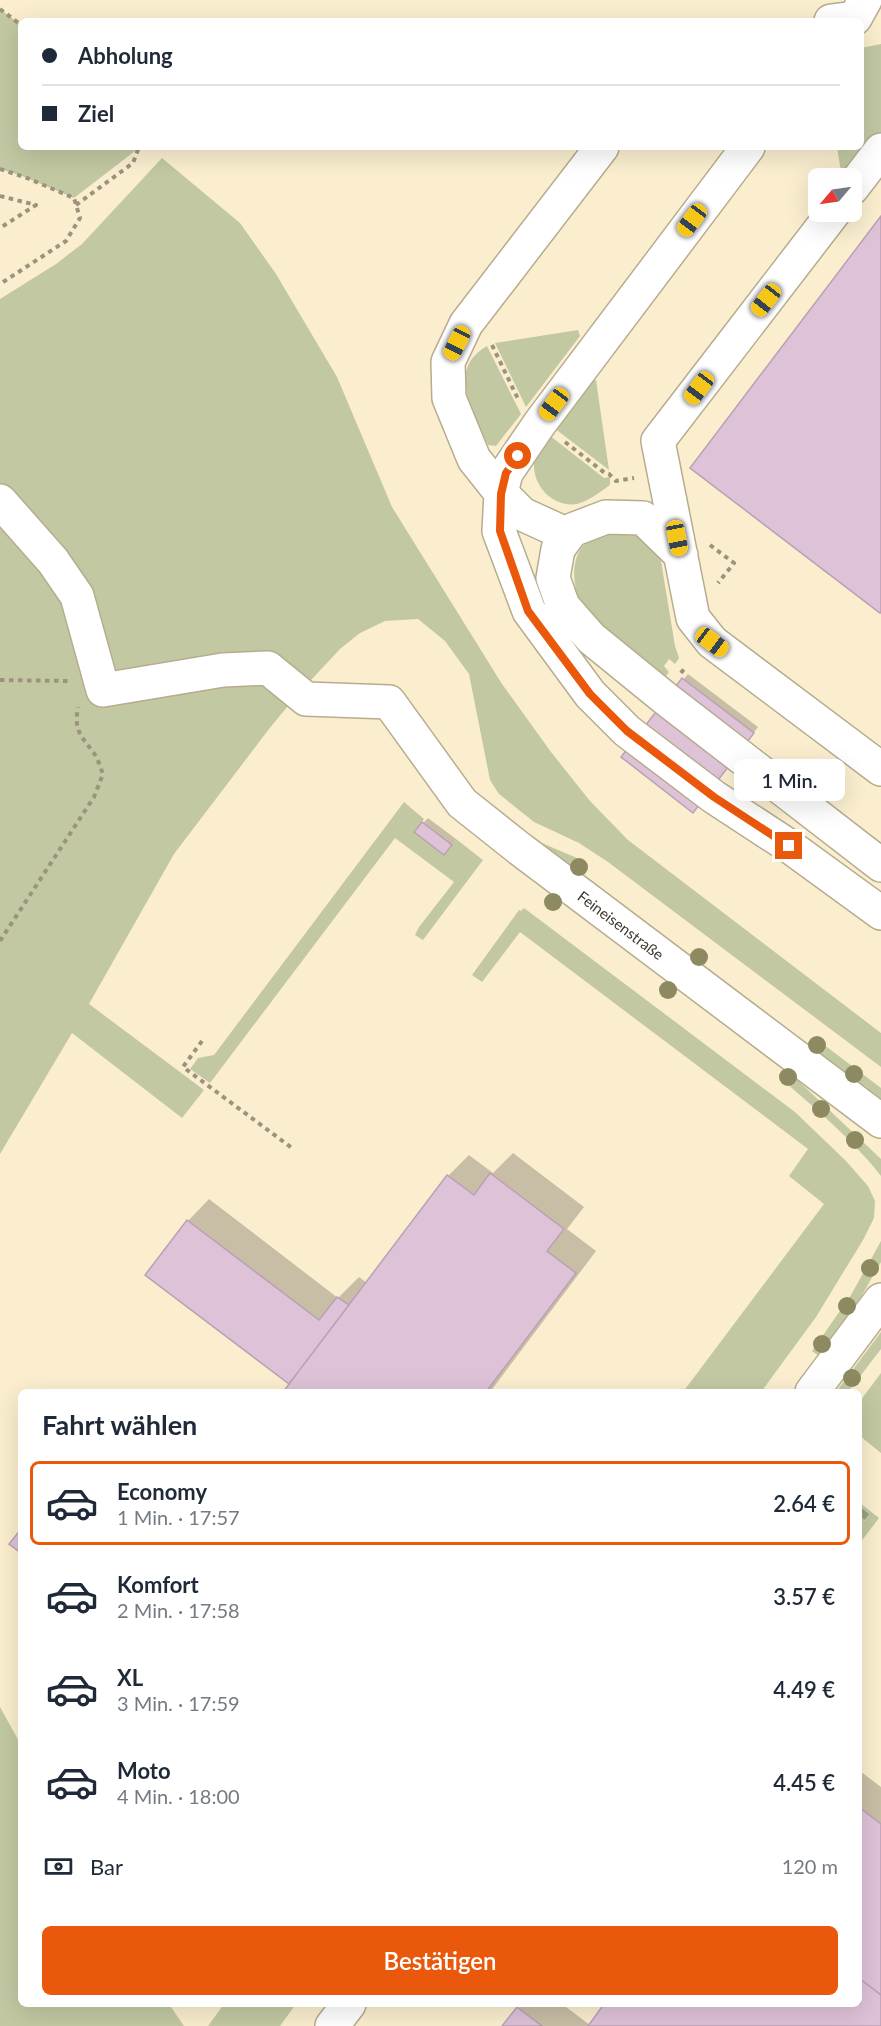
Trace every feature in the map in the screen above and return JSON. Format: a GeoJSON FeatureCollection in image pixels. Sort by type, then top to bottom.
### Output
{"type":"FeatureCollection","features":[{"type":"Feature","properties":{"kind":"street"},"geometry":{"type":"LineString","coordinates":[[568,535],[522,514],[501,494],[474,459],[449,398],[448,362],[466,324],[600,150]]}},
{"type":"Feature","properties":{"kind":"street"},"geometry":{"type":"LineString","coordinates":[[746,150],[540,423],[506,473],[501,494],[500,531],[528,611],[590,694],[627,731],[705,790],[789,846],[881,913]]}},
{"type":"Feature","properties":{"kind":"street"},"geometry":{"type":"LineString","coordinates":[[862,175],[881,150]]}},
{"type":"Feature","properties":{"kind":"street"},"geometry":{"type":"LineString","coordinates":[[826,222],[658,441],[693,618],[712,642],[881,770]]}},
{"type":"Feature","properties":{"kind":"street","name":"Feineisenstraße"},"geometry":{"type":"LineString","coordinates":[[0,501],[53,561],[77,596],[103,690],[223,670],[268,668],[306,699],[390,702],[462,803],[881,1121]]}},
{"type":"Feature","properties":{"kind":"street"},"geometry":{"type":"LineString","coordinates":[[681,555],[643,518],[606,517],[572,530],[558,549],[553,578],[563,606],[591,638],[666,699],[881,865]]}},
{"type":"Feature","properties":{"kind":"street"},"geometry":{"type":"LineString","coordinates":[[814,1389],[881,1300]]}},
{"type":"Feature","properties":{"kind":"street"},"geometry":{"type":"LineString","coordinates":[[332,2026],[347,2007]]}},
{"type":"Feature","properties":{"kind":"path"},"geometry":{"type":"LineString","coordinates":[[0,9],[18,23]]}},
{"type":"Feature","properties":{"kind":"path"},"geometry":{"type":"LineString","coordinates":[[76,205],[132,162],[138,150]]}},
{"type":"Feature","properties":{"kind":"path"},"geometry":{"type":"LineString","coordinates":[[0,169],[74,198],[80,218],[66,241],[0,284]]}},
{"type":"Feature","properties":{"kind":"path"},"geometry":{"type":"LineString","coordinates":[[0,196],[36,205],[0,228]]}},
{"type":"Feature","properties":{"kind":"path"},"geometry":{"type":"LineString","coordinates":[[492,345],[524,410]]}},
{"type":"Feature","properties":{"kind":"path"},"geometry":{"type":"LineString","coordinates":[[560,438],[616,481],[638,477]]}},
{"type":"Feature","properties":{"kind":"path"},"geometry":{"type":"LineString","coordinates":[[0,680],[60,680]]}},
{"type":"Feature","properties":{"kind":"path"},"geometry":{"type":"LineString","coordinates":[[0,941],[94,797],[103,774],[95,753],[80,737],[76,719],[79,701]]}},
{"type":"Feature","properties":{"kind":"path"},"geometry":{"type":"LineString","coordinates":[[202,1041],[183,1067],[292,1148]]}},
{"type":"Feature","properties":{"kind":"green space"},"geometry":{"type":"Polygon","coordinates":[[[0,9],[18,23],[18,150],[136,150],[74,198],[0,169],[0,9]]]}},
{"type":"Feature","properties":{"kind":"green space"},"geometry":{"type":"Polygon","coordinates":[[[881,44],[881,133],[854,168],[840,168],[837,150],[864,150],[864,47],[881,44]]]}},
{"type":"Feature","properties":{"kind":"green space"},"geometry":{"type":"Polygon","coordinates":[[[162,158],[240,223],[276,274],[337,377],[392,507],[502,684],[551,752],[590,801],[628,840],[881,1033],[881,1067],[608,862],[579,843],[534,822],[499,794],[490,780],[469,674],[445,641],[418,619],[385,621],[360,633],[340,649],[269,729],[174,854],[89,1004],[204,1090],[182,1118],[72,1033],[0,1154],[0,299],[56,264],[82,244],[162,158]]]}},
{"type":"Feature","properties":{"kind":"green space"},"geometry":{"type":"Polygon","coordinates":[[[578,330],[580,336],[526,407],[495,343],[578,330]]]}},
{"type":"Feature","properties":{"kind":"green space"},"geometry":{"type":"Polygon","coordinates":[[[487,346],[521,414],[496,446],[488,445],[466,392],[467,367],[474,356],[487,346]]]}},
{"type":"Feature","properties":{"kind":"green space"},"geometry":{"type":"Polygon","coordinates":[[[596,380],[609,470],[554,428],[591,381],[596,380]]]}},
{"type":"Feature","properties":{"kind":"green space"},"geometry":{"type":"Polygon","coordinates":[[[549,435],[604,478],[610,477],[610,485],[590,499],[577,504],[560,503],[546,494],[537,481],[534,464],[537,452],[549,435]]]}},
{"type":"Feature","properties":{"kind":"green space"},"geometry":{"type":"Polygon","coordinates":[[[605,531],[636,532],[656,548],[661,561],[679,658],[675,664],[669,659],[664,666],[669,672],[662,682],[606,639],[592,624],[581,603],[574,580],[577,557],[587,542],[605,531]]]}},
{"type":"Feature","properties":{"kind":"green space"},"geometry":{"type":"Polygon","coordinates":[[[404,802],[424,819],[415,833],[444,855],[456,839],[483,860],[423,940],[415,935],[419,927],[454,882],[395,838],[210,1083],[190,1069],[198,1058],[214,1055],[404,802]]]}},
{"type":"Feature","properties":{"kind":"green space"},"geometry":{"type":"Polygon","coordinates":[[[537,841],[577,858],[588,867],[581,875],[537,841]]]}},
{"type":"Feature","properties":{"kind":"green space"},"geometry":{"type":"Polygon","coordinates":[[[524,908],[795,1112],[846,1161],[868,1186],[875,1201],[874,1218],[863,1240],[816,1317],[763,1389],[685,1389],[824,1204],[789,1176],[808,1149],[520,932],[482,982],[472,975],[519,910],[524,908]]]}},
{"type":"Feature","properties":{"kind":"green space"},"geometry":{"type":"Polygon","coordinates":[[[815,1038],[881,1088],[881,1100],[809,1047],[815,1038]]]}},
{"type":"Feature","properties":{"kind":"green space"},"geometry":{"type":"Polygon","coordinates":[[[791,1074],[881,1159],[881,1176],[823,1115],[785,1082],[791,1074]]]}},
{"type":"Feature","properties":{"kind":"green space"},"geometry":{"type":"Polygon","coordinates":[[[881,1241],[881,1262],[854,1309],[820,1357],[812,1351],[851,1295],[881,1241]]]}},
{"type":"Feature","properties":{"kind":"green space"},"geometry":{"type":"Polygon","coordinates":[[[881,1332],[881,1349],[850,1389],[838,1389],[881,1332]]]}},
{"type":"Feature","properties":{"kind":"green space"},"geometry":{"type":"Polygon","coordinates":[[[881,1373],[881,1453],[862,1438],[862,1398],[881,1373]]]}},
{"type":"Feature","properties":{"kind":"green space"},"geometry":{"type":"Polygon","coordinates":[[[862,1505],[879,1518],[862,1540],[862,1524],[865,1520],[862,1518],[862,1505]]]}},
{"type":"Feature","properties":{"kind":"green space"},"geometry":{"type":"Polygon","coordinates":[[[0,1707],[18,1740],[18,2007],[171,2007],[184,2026],[0,2026],[0,1707]]]}},
{"type":"Feature","properties":{"kind":"green space"},"geometry":{"type":"Polygon","coordinates":[[[222,2007],[294,2007],[280,2026],[208,2026],[222,2007]]]}},
{"type":"Feature","properties":{"kind":"building"},"geometry":{"type":"Polygon","coordinates":[[[881,216],[881,611],[880,613],[690,468],[881,216]]]}},
{"type":"Feature","properties":{"kind":"building"},"geometry":{"type":"Polygon","coordinates":[[[682,678],[754,733],[693,813],[621,757],[682,678]]]}},
{"type":"Feature","properties":{"kind":"building"},"geometry":{"type":"Polygon","coordinates":[[[422,822],[452,845],[444,855],[414,832],[422,822]]]}},
{"type":"Feature","properties":{"kind":"building"},"geometry":{"type":"Polygon","coordinates":[[[490,1173],[564,1229],[547,1251],[576,1273],[488,1389],[285,1389],[447,1175],[474,1195],[490,1173]]]}},
{"type":"Feature","properties":{"kind":"building"},"geometry":{"type":"Polygon","coordinates":[[[187,1220],[319,1320],[337,1297],[349,1305],[289,1384],[145,1275],[187,1220]]]}},
{"type":"Feature","properties":{"kind":"building"},"geometry":{"type":"Polygon","coordinates":[[[18,1533],[18,1551],[9,1544],[18,1533]]]}},
{"type":"Feature","properties":{"kind":"building"},"geometry":{"type":"Polygon","coordinates":[[[862,1810],[881,1824],[881,1995],[862,1981],[862,1810]]]}},
{"type":"Feature","properties":{"kind":"building"},"geometry":{"type":"Polygon","coordinates":[[[862,1981],[881,1995],[881,2026],[588,2026],[602,2007],[862,2007],[862,1981]]]}},
{"type":"Feature","properties":{"kind":"building"},"geometry":{"type":"Polygon","coordinates":[[[517,2007],[542,2026],[502,2026],[517,2007]]]}},
{"type":"Feature","properties":{"kind":"route"},"geometry":{"type":"LineString","coordinates":[[518,456],[506,473],[501,494],[500,531],[528,611],[590,694],[627,731],[714,797],[789,846]]}}]}
